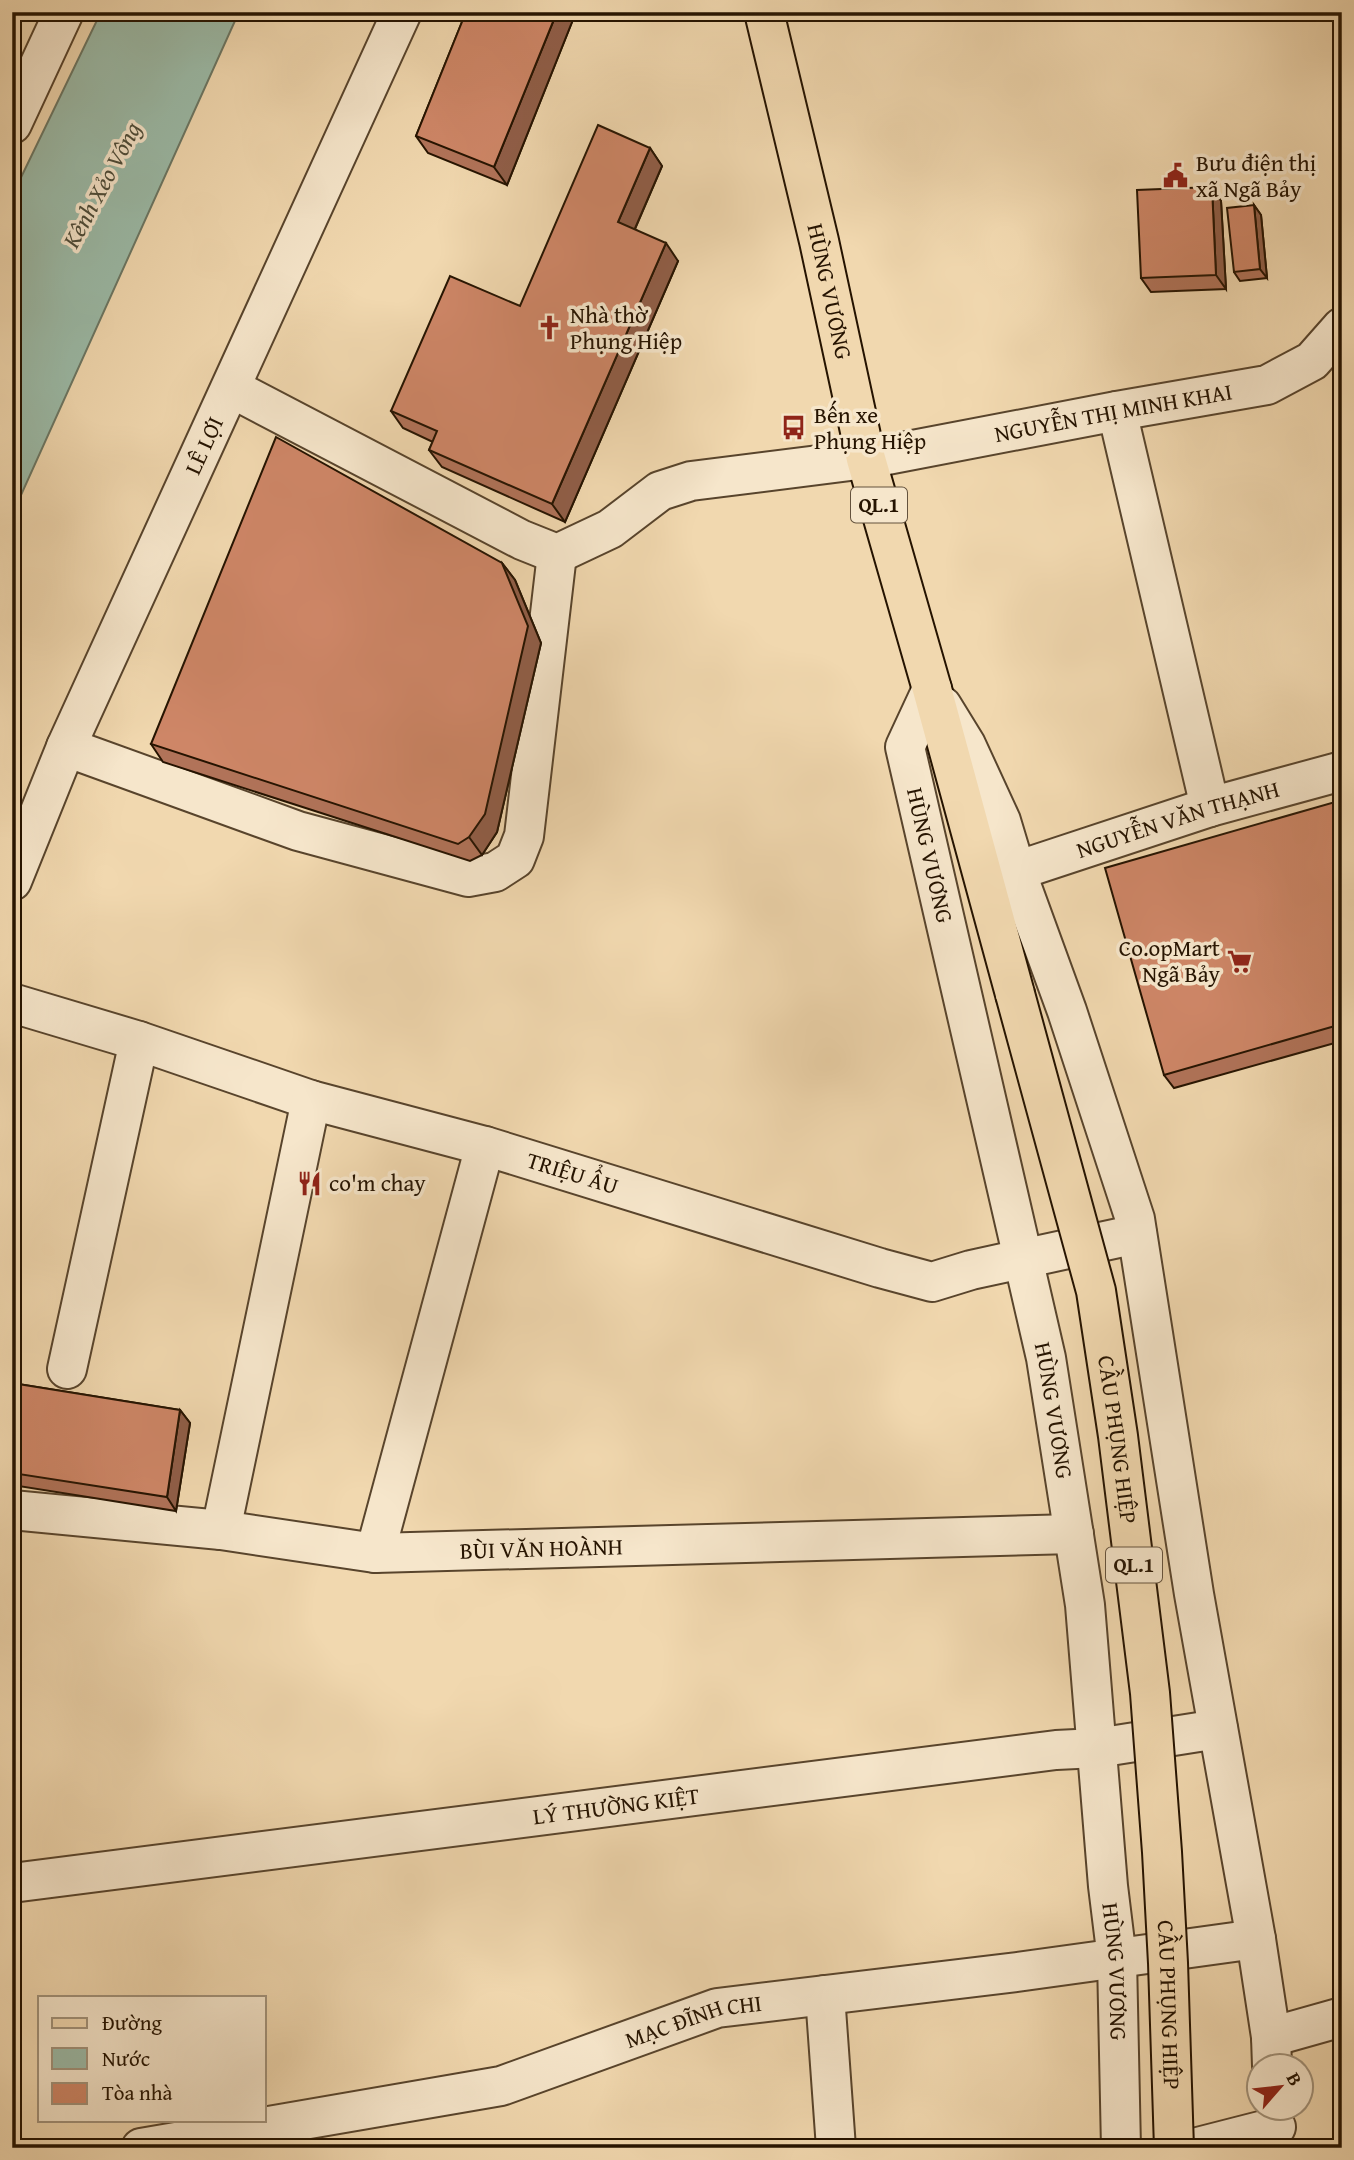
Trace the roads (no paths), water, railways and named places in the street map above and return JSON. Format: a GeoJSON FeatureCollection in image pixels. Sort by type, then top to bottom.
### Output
{"type":"FeatureCollection","features":[{"type":"Feature","properties":{"kind":"main road","name":"HÙNG VƯƠNG"},"geometry":{"type":"LineString","coordinates":[[764,12],[819,241],[866,459],[1015,993]]}},
{"type":"Feature","properties":{"kind":"main road","name":"CẦU PHỤNG HIỆP"},"geometry":{"type":"LineString","coordinates":[[1015,993],[1096,1291],[1118,1436],[1150,1693],[1168,1963],[1174,2148]]}},
{"type":"Feature","properties":{"kind":"street"},"geometry":{"type":"LineString","coordinates":[[12,124],[64,12]]}},
{"type":"Feature","properties":{"kind":"street","name":"LÊ LỢI"},"geometry":{"type":"LineString","coordinates":[[12,881],[66,747],[402,12]]}},
{"type":"Feature","properties":{"kind":"street","name":"NGUYỄN THỊ MINH KHAI"},"geometry":{"type":"LineString","coordinates":[[557,554],[610,528],[660,491],[691,481],[866,459],[1267,385],[1312,361],[1342,327]]}},
{"type":"Feature","properties":{"kind":"street"},"geometry":{"type":"LineString","coordinates":[[66,747],[298,831],[468,877],[495,872],[515,859],[524,836],[557,554],[522,540],[231,388]]}},
{"type":"Feature","properties":{"kind":"street"},"geometry":{"type":"LineString","coordinates":[[1117,411],[1210,807]]}},
{"type":"Feature","properties":{"kind":"street","name":"HÙNG VƯƠNG"},"geometry":{"type":"LineString","coordinates":[[932,689],[966,745],[1001,821],[1016,871],[1068,1011],[1135,1219],[1191,1580],[1256,1939],[1271,2051]]}},
{"type":"Feature","properties":{"kind":"street","name":"HÙNG VƯƠNG"},"geometry":{"type":"LineString","coordinates":[[932,689],[905,747],[1046,1358],[1086,1605],[1108,1886],[1117,1959],[1121,2148]]}},
{"type":"Feature","properties":{"kind":"street","name":"NGUYỄN VĂN THẠNH"},"geometry":{"type":"LineString","coordinates":[[1016,871],[1210,807],[1342,771]]}},
{"type":"Feature","properties":{"kind":"street","name":"TRIỆU ẨU"},"geometry":{"type":"LineString","coordinates":[[12,1003],[139,1041],[311,1100],[485,1146],[932,1282],[971,1270],[1137,1234]]}},
{"type":"Feature","properties":{"kind":"street"},"geometry":{"type":"LineString","coordinates":[[67,1369],[139,1041]]}},
{"type":"Feature","properties":{"kind":"street"},"geometry":{"type":"LineString","coordinates":[[221,1530],[311,1100]]}},
{"type":"Feature","properties":{"kind":"street"},"geometry":{"type":"LineString","coordinates":[[375,1553],[485,1146]]}},
{"type":"Feature","properties":{"kind":"street","name":"BÙI VĂN HOÀNH"},"geometry":{"type":"LineString","coordinates":[[12,1510],[221,1530],[375,1553],[1074,1534]]}},
{"type":"Feature","properties":{"kind":"street","name":"LÝ THƯỜNG KIỆT"},"geometry":{"type":"LineString","coordinates":[[12,1883],[1056,1750],[1097,1748],[1218,1729]]}},
{"type":"Feature","properties":{"kind":"street","name":"MẠC ĐĨNH CHI"},"geometry":{"type":"LineString","coordinates":[[141,2148],[501,2086],[718,2007],[1117,1959],[1256,1939]]}},
{"type":"Feature","properties":{"kind":"street"},"geometry":{"type":"LineString","coordinates":[[825,1995],[836,2148]]}},
{"type":"Feature","properties":{"kind":"street"},"geometry":{"type":"LineString","coordinates":[[1271,2051],[1342,2017]]}},
{"type":"Feature","properties":{"kind":"street"},"geometry":{"type":"LineString","coordinates":[[1194,2148],[1276,2127]]}},
{"type":"Feature","properties":{"kind":"water","name":"Kênh Xẻo Vông"},"geometry":{"type":"Polygon","coordinates":[[[101,12],[239,12],[12,515],[12,196],[101,12]]]}},
{"type":"Feature","properties":{"kind":"place","name":"Bưu điện thị xã Ngã Bảy"},"geometry":{"type":"Point","coordinates":[1176,176]}},
{"type":"Feature","properties":{"kind":"place","name":"Nhà thờ Phụng Hiệp"},"geometry":{"type":"Point","coordinates":[550,328]}},
{"type":"Feature","properties":{"kind":"place","name":"Bến xe Phụng Hiệp"},"geometry":{"type":"Point","coordinates":[794,428]}},
{"type":"Feature","properties":{"kind":"place","name":"Co.opMart Ngã Bảy"},"geometry":{"type":"Point","coordinates":[1240,961]}},
{"type":"Feature","properties":{"kind":"place","name":"co'm chay"},"geometry":{"type":"Point","coordinates":[309,1183]}}]}
